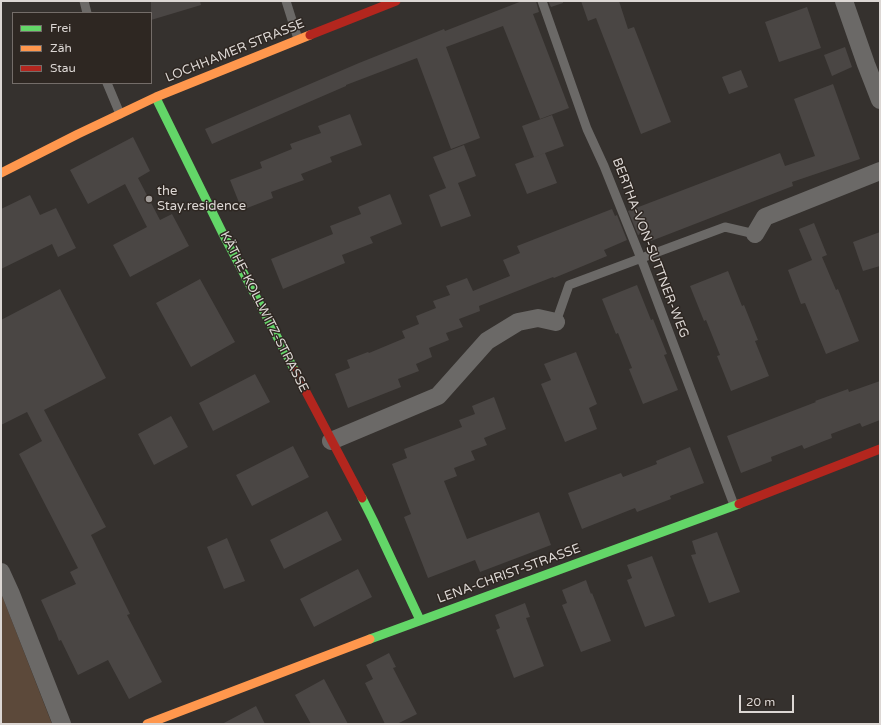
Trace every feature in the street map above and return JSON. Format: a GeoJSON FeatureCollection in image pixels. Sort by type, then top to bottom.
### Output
{"type":"FeatureCollection","features":[{"type":"Feature","properties":{"kind":"street","name":"LOCHHAMER STRASSE"},"geometry":{"type":"LineString","coordinates":[[1,173],[40,152],[156,98],[298,39],[396,1]]}},
{"type":"Feature","properties":{"kind":"street"},"geometry":{"type":"LineString","coordinates":[[844,1],[880,100]]}},
{"type":"Feature","properties":{"kind":"street","name":"KÄTHE-KOLLWITZ-STRASSE"},"geometry":{"type":"LineString","coordinates":[[156,98],[223,234],[373,520],[420,620]]}},
{"type":"Feature","properties":{"kind":"street"},"geometry":{"type":"LineString","coordinates":[[755,234],[765,217],[880,171]]}},
{"type":"Feature","properties":{"kind":"street"},"geometry":{"type":"LineString","coordinates":[[331,441],[438,396],[487,341],[518,322],[538,318],[556,322]]}},
{"type":"Feature","properties":{"kind":"street","name":"LENA-CHRIST-STRASSE"},"geometry":{"type":"LineString","coordinates":[[147,724],[420,620],[734,505],[880,449]]}},
{"type":"Feature","properties":{"kind":"street"},"geometry":{"type":"LineString","coordinates":[[1,572],[62,724]]}},
{"type":"Feature","properties":{"kind":"lane"},"geometry":{"type":"LineString","coordinates":[[84,1],[87,12]]}},
{"type":"Feature","properties":{"kind":"lane"},"geometry":{"type":"LineString","coordinates":[[286,1],[298,39]]}},
{"type":"Feature","properties":{"kind":"lane","name":"BERTHA-VON-SUTTNER-WEG"},"geometry":{"type":"LineString","coordinates":[[542,1],[587,129],[604,166],[641,258],[734,505]]}},
{"type":"Feature","properties":{"kind":"lane"},"geometry":{"type":"LineString","coordinates":[[107,84],[120,114]]}},
{"type":"Feature","properties":{"kind":"lane"},"geometry":{"type":"LineString","coordinates":[[556,322],[569,286],[725,227],[755,234]]}},
{"type":"Feature","properties":{"kind":"shaded area"},"geometry":{"type":"Polygon","coordinates":[[[1,593],[52,724],[1,724],[1,593]]]}},
{"type":"Feature","properties":{"kind":"building"},"geometry":{"type":"Polygon","coordinates":[[[151,1],[200,1],[201,5],[152,20],[151,1]]]}},
{"type":"Feature","properties":{"kind":"building"},"geometry":{"type":"Polygon","coordinates":[[[522,1],[536,1],[539,12],[533,14],[569,108],[540,119],[503,26],[446,47],[480,138],[451,149],[417,58],[346,85],[212,144],[205,129],[359,63],[444,29],[445,31],[522,1]]]}},
{"type":"Feature","properties":{"kind":"building"},"geometry":{"type":"Polygon","coordinates":[[[548,1],[563,1],[563,3],[551,7],[548,1]]]}},
{"type":"Feature","properties":{"kind":"building"},"geometry":{"type":"Polygon","coordinates":[[[581,1],[619,1],[628,29],[634,27],[671,122],[641,134],[596,18],[588,21],[581,1]]]}},
{"type":"Feature","properties":{"kind":"building"},"geometry":{"type":"Polygon","coordinates":[[[807,7],[821,48],[779,62],[765,22],[807,7]]]}},
{"type":"Feature","properties":{"kind":"building"},"geometry":{"type":"Polygon","coordinates":[[[845,47],[852,67],[832,76],[824,55],[845,47]]]}},
{"type":"Feature","properties":{"kind":"building"},"geometry":{"type":"Polygon","coordinates":[[[741,70],[748,87],[729,94],[722,77],[741,70]]]}},
{"type":"Feature","properties":{"kind":"building"},"geometry":{"type":"Polygon","coordinates":[[[833,84],[860,159],[792,182],[793,186],[651,241],[647,232],[638,235],[628,211],[780,153],[785,166],[815,156],[794,99],[833,84]]]}},
{"type":"Feature","properties":{"kind":"building"},"geometry":{"type":"Polygon","coordinates":[[[350,114],[362,145],[330,157],[332,162],[301,174],[304,180],[271,192],[273,198],[242,210],[230,180],[262,168],[260,162],[292,149],[290,144],[321,133],[318,126],[350,114]]]}},
{"type":"Feature","properties":{"kind":"building"},"geometry":{"type":"Polygon","coordinates":[[[552,115],[564,146],[534,157],[522,126],[552,115]]]}},
{"type":"Feature","properties":{"kind":"building"},"geometry":{"type":"Polygon","coordinates":[[[133,137],[150,171],[138,178],[160,220],[172,214],[189,246],[130,277],[113,245],[147,227],[125,184],[88,204],[70,170],[133,137]]]}},
{"type":"Feature","properties":{"kind":"building"},"geometry":{"type":"Polygon","coordinates":[[[464,145],[476,176],[458,183],[471,216],[441,227],[429,195],[446,188],[433,157],[464,145]]]}},
{"type":"Feature","properties":{"kind":"building"},"geometry":{"type":"Polygon","coordinates":[[[545,153],[557,183],[527,194],[515,164],[545,153]]]}},
{"type":"Feature","properties":{"kind":"building"},"geometry":{"type":"Polygon","coordinates":[[[390,194],[402,224],[370,237],[373,243],[342,255],[345,263],[283,289],[271,259],[333,234],[330,226],[361,214],[358,207],[390,194]]]}},
{"type":"Feature","properties":{"kind":"building"},"geometry":{"type":"Polygon","coordinates":[[[30,195],[40,215],[56,208],[76,248],[58,257],[52,244],[1,269],[1,209],[30,195]]]}},
{"type":"Feature","properties":{"kind":"building"},"geometry":{"type":"Polygon","coordinates":[[[612,209],[615,216],[617,215],[627,240],[604,250],[607,256],[554,278],[553,277],[479,306],[480,311],[459,319],[463,327],[446,333],[449,340],[429,348],[432,357],[416,364],[419,371],[398,379],[401,387],[348,408],[335,374],[350,368],[347,360],[368,352],[369,353],[405,338],[402,331],[419,324],[416,316],[436,308],[433,301],[450,295],[446,286],[467,278],[473,291],[510,276],[503,260],[520,253],[517,246],[612,209]]]}},
{"type":"Feature","properties":{"kind":"building"},"geometry":{"type":"Polygon","coordinates":[[[814,223],[827,255],[822,257],[836,290],[838,289],[859,341],[826,354],[805,303],[801,304],[788,270],[812,260],[799,229],[814,223]]]}},
{"type":"Feature","properties":{"kind":"building"},"geometry":{"type":"Polygon","coordinates":[[[880,232],[880,266],[863,271],[853,242],[880,232]]]}},
{"type":"Feature","properties":{"kind":"building"},"geometry":{"type":"Polygon","coordinates":[[[728,271],[758,340],[755,341],[769,376],[731,391],[717,356],[720,355],[690,286],[728,271]]]}},
{"type":"Feature","properties":{"kind":"building"},"geometry":{"type":"Polygon","coordinates":[[[200,279],[235,342],[191,367],[156,303],[200,279]]]}},
{"type":"Feature","properties":{"kind":"building"},"geometry":{"type":"Polygon","coordinates":[[[637,285],[667,354],[664,355],[678,390],[643,404],[629,369],[632,368],[602,299],[637,285]]]}},
{"type":"Feature","properties":{"kind":"building"},"geometry":{"type":"Polygon","coordinates":[[[60,289],[106,378],[44,410],[106,527],[91,535],[130,614],[127,615],[162,682],[129,699],[108,660],[78,675],[61,640],[59,641],[41,600],[76,584],[70,572],[78,568],[19,454],[42,441],[27,412],[1,425],[1,320],[60,289]]]}},
{"type":"Feature","properties":{"kind":"building"},"geometry":{"type":"Polygon","coordinates":[[[576,352],[597,404],[589,408],[597,429],[565,442],[541,384],[551,380],[544,364],[576,352]]]}},
{"type":"Feature","properties":{"kind":"building"},"geometry":{"type":"Polygon","coordinates":[[[255,374],[270,402],[213,431],[199,403],[255,374]]]}},
{"type":"Feature","properties":{"kind":"building"},"geometry":{"type":"Polygon","coordinates":[[[880,381],[880,420],[862,427],[860,423],[831,434],[832,438],[804,449],[802,445],[771,457],[772,461],[741,473],[727,436],[848,389],[849,392],[880,381]]]}},
{"type":"Feature","properties":{"kind":"building"},"geometry":{"type":"Polygon","coordinates":[[[494,397],[506,429],[484,438],[487,445],[471,451],[475,460],[454,468],[457,476],[444,481],[467,539],[539,512],[551,545],[480,572],[475,560],[428,578],[404,517],[411,514],[392,464],[407,458],[404,449],[462,427],[459,420],[475,414],[472,406],[494,397]]]}},
{"type":"Feature","properties":{"kind":"building"},"geometry":{"type":"Polygon","coordinates":[[[171,416],[188,447],[154,465],[138,434],[171,416]]]}},
{"type":"Feature","properties":{"kind":"building"},"geometry":{"type":"Polygon","coordinates":[[[293,446],[309,477],[252,506],[236,475],[293,446]]]}},
{"type":"Feature","properties":{"kind":"building"},"geometry":{"type":"Polygon","coordinates":[[[690,447],[704,483],[670,496],[671,499],[637,512],[635,508],[582,529],[568,493],[621,473],[623,477],[657,464],[656,461],[690,447]]]}},
{"type":"Feature","properties":{"kind":"building"},"geometry":{"type":"Polygon","coordinates":[[[327,511],[342,540],[284,569],[270,540],[327,511]]]}},
{"type":"Feature","properties":{"kind":"building"},"geometry":{"type":"Polygon","coordinates":[[[717,532],[740,592],[709,603],[691,555],[696,554],[692,541],[717,532]]]}},
{"type":"Feature","properties":{"kind":"building"},"geometry":{"type":"Polygon","coordinates":[[[227,538],[245,581],[224,589],[207,547],[227,538]]]}},
{"type":"Feature","properties":{"kind":"building"},"geometry":{"type":"Polygon","coordinates":[[[652,556],[675,616],[645,627],[627,580],[632,578],[627,565],[652,556]]]}},
{"type":"Feature","properties":{"kind":"building"},"geometry":{"type":"Polygon","coordinates":[[[358,569],[372,597],[314,627],[300,599],[358,569]]]}},
{"type":"Feature","properties":{"kind":"building"},"geometry":{"type":"Polygon","coordinates":[[[586,580],[611,641],[581,652],[562,605],[567,603],[562,590],[586,580]]]}},
{"type":"Feature","properties":{"kind":"building"},"geometry":{"type":"Polygon","coordinates":[[[525,603],[530,617],[526,618],[544,666],[514,678],[496,630],[500,628],[495,615],[525,603]]]}},
{"type":"Feature","properties":{"kind":"building"},"geometry":{"type":"Polygon","coordinates":[[[389,653],[396,667],[393,668],[417,714],[397,724],[385,724],[365,683],[373,679],[366,665],[389,653]]]}},
{"type":"Feature","properties":{"kind":"building"},"geometry":{"type":"Polygon","coordinates":[[[324,679],[348,724],[311,724],[295,695],[324,679]]]}},
{"type":"Feature","properties":{"kind":"building"},"geometry":{"type":"Polygon","coordinates":[[[256,706],[265,724],[222,724],[256,706]]]}},
{"type":"Feature","properties":{"kind":"traffic: fast"},"geometry":{"type":"LineString","coordinates":[[156,98],[223,234],[295,371]]}},
{"type":"Feature","properties":{"kind":"traffic: fast"},"geometry":{"type":"LineString","coordinates":[[362,498],[420,620]]}},
{"type":"Feature","properties":{"kind":"traffic: fast"},"geometry":{"type":"LineString","coordinates":[[370,639],[739,504]]}},
{"type":"Feature","properties":{"kind":"traffic: slow"},"geometry":{"type":"LineString","coordinates":[[1,173],[156,97],[310,35]]}},
{"type":"Feature","properties":{"kind":"traffic: slow"},"geometry":{"type":"LineString","coordinates":[[147,724],[370,639]]}},
{"type":"Feature","properties":{"kind":"traffic: jam"},"geometry":{"type":"LineString","coordinates":[[310,35],[396,1]]}},
{"type":"Feature","properties":{"kind":"traffic: jam"},"geometry":{"type":"LineString","coordinates":[[295,371],[362,498]]}},
{"type":"Feature","properties":{"kind":"traffic: jam"},"geometry":{"type":"LineString","coordinates":[[739,504],[880,449]]}},
{"type":"Feature","properties":{"kind":"place","name":"the Stay.residence"},"geometry":{"type":"Point","coordinates":[149,199]}}]}
